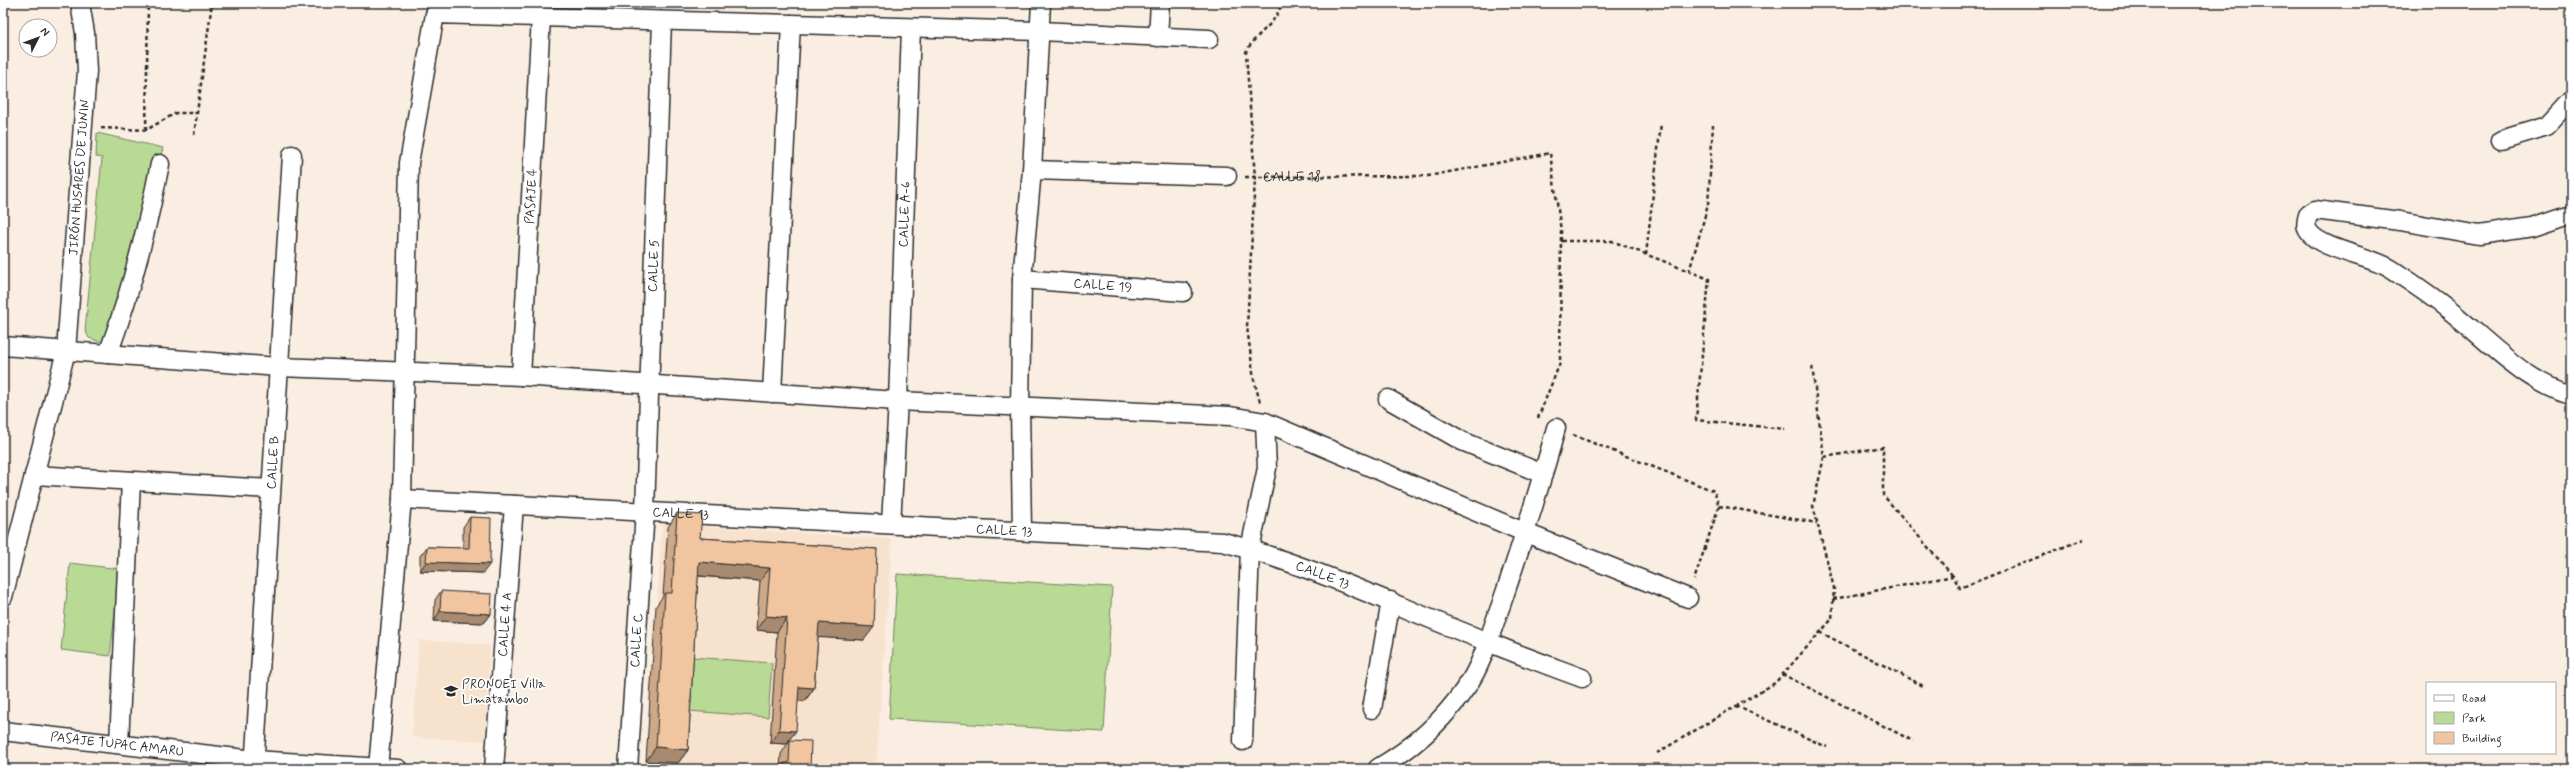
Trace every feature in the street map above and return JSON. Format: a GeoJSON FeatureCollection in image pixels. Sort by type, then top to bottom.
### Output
{"type":"FeatureCollection","features":[{"type":"Feature","properties":{"kind":"street","name":"JIRÓN HUSARES DE JUNIN"},"geometry":{"type":"LineString","coordinates":[[3,597],[66,351],[87,71],[85,33],[80,3]]}},
{"type":"Feature","properties":{"kind":"street"},"geometry":{"type":"LineString","coordinates":[[1022,530],[1020,407],[1022,279],[1032,170],[1042,3]]}},
{"type":"Feature","properties":{"kind":"street"},"geometry":{"type":"LineString","coordinates":[[1158,37],[1160,3]]}},
{"type":"Feature","properties":{"kind":"street"},"geometry":{"type":"LineString","coordinates":[[378,768],[402,499],[409,163],[435,14],[1040,31],[1209,39]]}},
{"type":"Feature","properties":{"kind":"street","name":"PASAJE 4"},"geometry":{"type":"LineString","coordinates":[[521,376],[541,17]]}},
{"type":"Feature","properties":{"kind":"street","name":"CALLE 5"},"geometry":{"type":"LineString","coordinates":[[645,511],[648,384],[662,21]]}},
{"type":"Feature","properties":{"kind":"street"},"geometry":{"type":"LineString","coordinates":[[772,393],[791,24]]}},
{"type":"Feature","properties":{"kind":"street","name":"CALLE A-6"},"geometry":{"type":"LineString","coordinates":[[891,524],[898,401],[911,28]]}},
{"type":"Feature","properties":{"kind":"street"},"geometry":{"type":"LineString","coordinates":[[2501,140],[2547,126],[2571,100]]}},
{"type":"Feature","properties":{"kind":"street","name":"CALLE B"},"geometry":{"type":"LineString","coordinates":[[254,765],[292,155]]}},
{"type":"Feature","properties":{"kind":"street"},"geometry":{"type":"LineString","coordinates":[[108,354],[135,272],[160,164]]}},
{"type":"Feature","properties":{"kind":"street"},"geometry":{"type":"LineString","coordinates":[[1032,170],[1227,176]]}},
{"type":"Feature","properties":{"kind":"street"},"geometry":{"type":"LineString","coordinates":[[2571,214],[2533,227],[2479,235],[2400,221],[2315,210],[2308,215],[2306,224],[2309,233],[2326,244],[2390,268],[2458,317],[2521,371],[2553,390],[2571,395]]}},
{"type":"Feature","properties":{"kind":"street","name":"CALLE 19"},"geometry":{"type":"LineString","coordinates":[[1022,279],[1183,292]]}},
{"type":"Feature","properties":{"kind":"street"},"geometry":{"type":"LineString","coordinates":[[3,346],[278,367],[521,376],[898,401],[1230,416],[1266,422],[1526,533],[1688,598]]}},
{"type":"Feature","properties":{"kind":"street"},"geometry":{"type":"LineString","coordinates":[[1388,399],[1462,441],[1543,474]]}},
{"type":"Feature","properties":{"kind":"street"},"geometry":{"type":"LineString","coordinates":[[1243,742],[1250,549],[1267,468],[1266,422]]}},
{"type":"Feature","properties":{"kind":"street"},"geometry":{"type":"LineString","coordinates":[[1378,768],[1416,743],[1449,711],[1468,685],[1487,642],[1526,533],[1556,428]]}},
{"type":"Feature","properties":{"kind":"street"},"geometry":{"type":"LineString","coordinates":[[34,475],[271,490]]}},
{"type":"Feature","properties":{"kind":"street"},"geometry":{"type":"LineString","coordinates":[[119,744],[131,481]]}},
{"type":"Feature","properties":{"kind":"street","name":"CALLE 13"},"geometry":{"type":"LineString","coordinates":[[402,499],[1022,530],[1223,542],[1250,549],[1391,601],[1487,642],[1582,678]]}},
{"type":"Feature","properties":{"kind":"street","name":"CALLE 4 A"},"geometry":{"type":"LineString","coordinates":[[494,769],[514,505]]}},
{"type":"Feature","properties":{"kind":"street","name":"CALLE C"},"geometry":{"type":"LineString","coordinates":[[628,769],[645,511]]}},
{"type":"Feature","properties":{"kind":"street"},"geometry":{"type":"LineString","coordinates":[[1372,709],[1391,601]]}},
{"type":"Feature","properties":{"kind":"street","name":"PASAJE TUPAC AMARU"},"geometry":{"type":"LineString","coordinates":[[3,731],[119,744],[254,765],[398,769]]}},
{"type":"Feature","properties":{"kind":"path"},"geometry":{"type":"LineString","coordinates":[[146,130],[148,3]]}},
{"type":"Feature","properties":{"kind":"path"},"geometry":{"type":"LineString","coordinates":[[194,135],[212,3]]}},
{"type":"Feature","properties":{"kind":"path"},"geometry":{"type":"LineString","coordinates":[[1266,422],[1254,380],[1247,327],[1255,178],[1246,52],[1250,43],[1279,14],[1281,3]]}},
{"type":"Feature","properties":{"kind":"path"},"geometry":{"type":"LineString","coordinates":[[83,127],[146,130],[176,113],[196,113]]}},
{"type":"Feature","properties":{"kind":"path"},"geometry":{"type":"LineString","coordinates":[[1646,255],[1661,123]]}},
{"type":"Feature","properties":{"kind":"path"},"geometry":{"type":"LineString","coordinates":[[1689,272],[1708,205],[1713,125]]}},
{"type":"Feature","properties":{"kind":"path","name":"CALLE 18"},"geometry":{"type":"LineString","coordinates":[[1227,176],[1255,178],[1428,176],[1550,153],[1561,241]]}},
{"type":"Feature","properties":{"kind":"path"},"geometry":{"type":"LineString","coordinates":[[1688,598],[1719,506],[1714,491],[1537,420],[1560,363],[1561,241],[1612,241],[1709,279],[1696,420],[1786,429]]}},
{"type":"Feature","properties":{"kind":"path"},"geometry":{"type":"LineString","coordinates":[[1657,753],[1775,682],[1832,619],[1834,588],[1813,506],[1824,457],[1812,366]]}},
{"type":"Feature","properties":{"kind":"path"},"geometry":{"type":"LineString","coordinates":[[1824,457],[1883,447],[1883,495],[1953,576],[1960,588],[2084,539]]}},
{"type":"Feature","properties":{"kind":"path"},"geometry":{"type":"LineString","coordinates":[[1719,506],[1817,523]]}},
{"type":"Feature","properties":{"kind":"path"},"geometry":{"type":"LineString","coordinates":[[1833,599],[1953,576]]}},
{"type":"Feature","properties":{"kind":"path"},"geometry":{"type":"LineString","coordinates":[[1820,632],[1925,687]]}},
{"type":"Feature","properties":{"kind":"path"},"geometry":{"type":"LineString","coordinates":[[1782,674],[1913,741]]}},
{"type":"Feature","properties":{"kind":"path"},"geometry":{"type":"LineString","coordinates":[[1736,706],[1827,747]]}},
{"type":"Feature","properties":{"kind":"shaded area"},"geometry":{"type":"Polygon","coordinates":[[[662,524],[892,539],[876,769],[646,769],[662,524]]]}},
{"type":"Feature","properties":{"kind":"shaded area","name":"PRONOEI Villa Limatambo"},"geometry":{"type":"Polygon","coordinates":[[[419,640],[490,645],[485,741],[412,737],[419,640]]]}},
{"type":"Feature","properties":{"kind":"green space"},"geometry":{"type":"Polygon","coordinates":[[[97,133],[163,148],[114,331],[110,338],[101,342],[89,338],[85,330],[102,158],[96,157],[97,133]]]}},
{"type":"Feature","properties":{"kind":"green space"},"geometry":{"type":"Polygon","coordinates":[[[70,563],[120,569],[110,656],[61,650],[70,563]]]}},
{"type":"Feature","properties":{"kind":"green space"},"geometry":{"type":"Polygon","coordinates":[[[897,574],[1112,587],[1104,732],[889,719],[897,574]]]}},
{"type":"Feature","properties":{"kind":"green space"},"geometry":{"type":"Polygon","coordinates":[[[692,657],[772,663],[768,717],[689,711],[692,657]]]}},
{"type":"Feature","properties":{"kind":"building"},"geometry":{"type":"Polygon","coordinates":[[[677,513],[702,515],[700,538],[877,549],[874,627],[819,623],[814,688],[799,687],[796,731],[779,730],[787,618],[766,616],[770,568],[699,562],[688,750],[656,747],[665,593],[672,593],[677,513]]]}},
{"type":"Feature","properties":{"kind":"building"},"geometry":{"type":"Polygon","coordinates":[[[470,517],[491,518],[490,564],[426,562],[427,547],[469,548],[470,517]]]}},
{"type":"Feature","properties":{"kind":"building"},"geometry":{"type":"Polygon","coordinates":[[[441,591],[492,594],[491,614],[440,611],[441,591]]]}},
{"type":"Feature","properties":{"kind":"building"},"geometry":{"type":"Polygon","coordinates":[[[790,740],[811,741],[810,769],[784,769],[784,763],[789,763],[790,740]]]}},
{"type":"Feature","properties":{"kind":"place","name":"PRONOEI Villa Limatambo"},"geometry":{"type":"Point","coordinates":[451,691]}}]}
